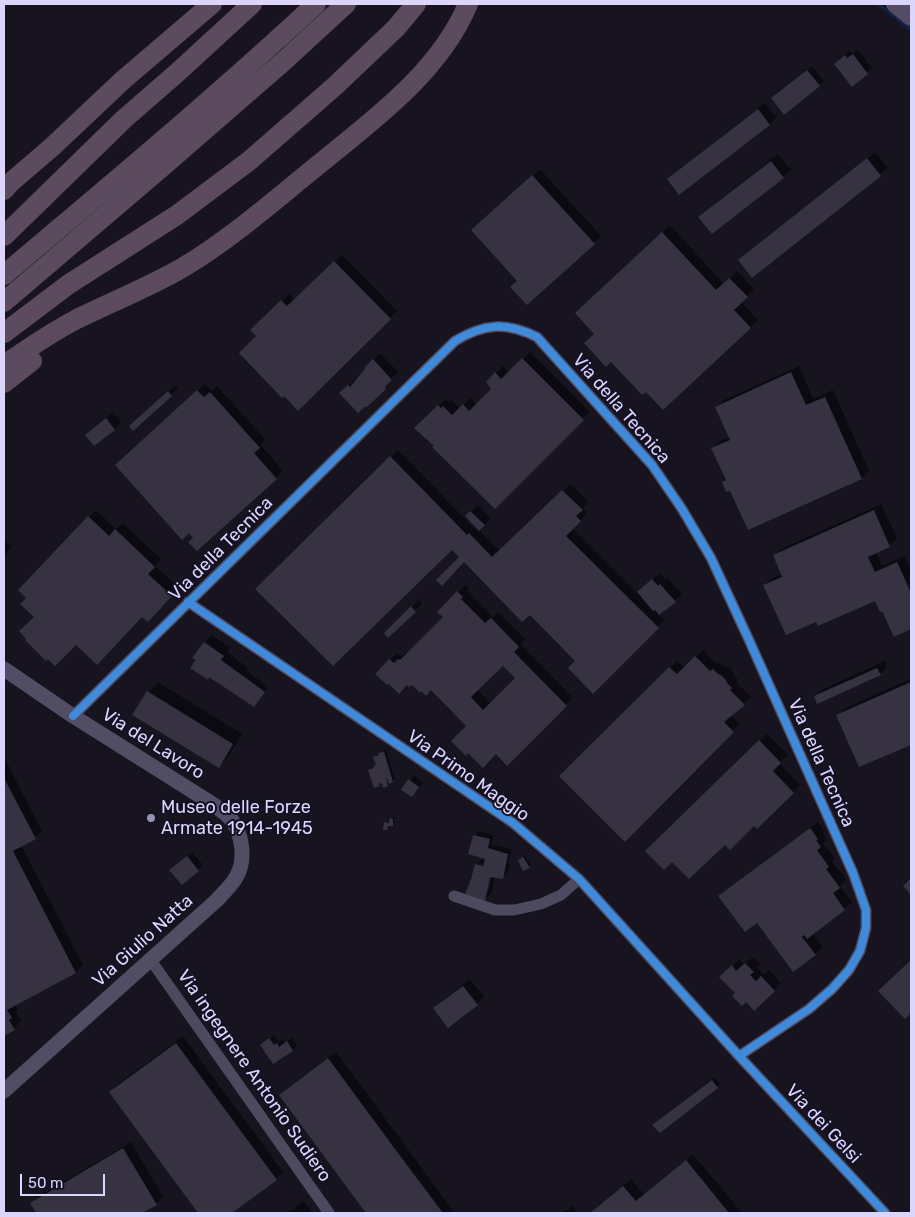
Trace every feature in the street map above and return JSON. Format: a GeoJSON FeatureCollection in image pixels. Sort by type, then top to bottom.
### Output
{"type":"FeatureCollection","features":[{"type":"Feature","properties":{"kind":"highway"},"geometry":{"type":"LineString","coordinates":[[6,187],[52,147],[123,80],[212,4]]}},
{"type":"Feature","properties":{"kind":"highway"},"geometry":{"type":"LineString","coordinates":[[4,236],[124,119],[252,4]]}},
{"type":"Feature","properties":{"kind":"highway"},"geometry":{"type":"LineString","coordinates":[[4,275],[254,60],[316,4]]}},
{"type":"Feature","properties":{"kind":"highway"},"geometry":{"type":"LineString","coordinates":[[4,302],[250,91],[346,4]]}},
{"type":"Feature","properties":{"kind":"highway"},"geometry":{"type":"LineString","coordinates":[[4,333],[69,284],[177,215],[249,161],[335,86],[396,28],[416,4]]}},
{"type":"Feature","properties":{"kind":"highway"},"geometry":{"type":"LineString","coordinates":[[4,365],[29,347],[76,320],[182,268],[253,218],[377,116],[427,69],[448,41],[468,4]]}},
{"type":"Feature","properties":{"kind":"highway"},"geometry":{"type":"LineString","coordinates":[[4,383],[54,344],[115,302]]}},
{"type":"Feature","properties":{"kind":"main road"},"geometry":{"type":"LineString","coordinates":[[895,4],[911,17]]}},
{"type":"Feature","properties":{"kind":"street","name":"Via della Tecnica"},"geometry":{"type":"LineString","coordinates":[[73,716],[455,340],[469,332],[488,327],[505,326],[524,330],[537,336],[652,466],[682,509],[711,558],[853,873],[866,910],[866,928],[860,951],[850,970],[809,1009],[739,1056]]}},
{"type":"Feature","properties":{"kind":"street","name":"Via Primo Maggio"},"geometry":{"type":"LineString","coordinates":[[188,602],[512,823],[579,879],[739,1056]]}},
{"type":"Feature","properties":{"kind":"street","name":"Via del Lavoro"},"geometry":{"type":"LineString","coordinates":[[4,668],[73,716],[208,800]]}},
{"type":"Feature","properties":{"kind":"street","name":"Via Giulio Natta"},"geometry":{"type":"LineString","coordinates":[[4,1091],[217,900],[236,878],[242,861],[241,843],[237,831],[228,816],[208,800]]}},
{"type":"Feature","properties":{"kind":"street"},"geometry":{"type":"LineString","coordinates":[[454,896],[496,910],[514,910],[541,904],[561,895],[579,879]]}},
{"type":"Feature","properties":{"kind":"street","name":"Via ingegnere Antonio Sudiero"},"geometry":{"type":"LineString","coordinates":[[150,959],[329,1213]]}},
{"type":"Feature","properties":{"kind":"street","name":"Via dei Gelsi"},"geometry":{"type":"LineString","coordinates":[[739,1056],[885,1213]]}},
{"type":"Feature","properties":{"kind":"building"},"geometry":{"type":"Polygon","coordinates":[[[853,54],[868,74],[852,87],[834,64],[845,55],[847,58],[853,54]]]}},
{"type":"Feature","properties":{"kind":"building"},"geometry":{"type":"Polygon","coordinates":[[[807,70],[820,86],[784,115],[771,98],[807,70]]]}},
{"type":"Feature","properties":{"kind":"building"},"geometry":{"type":"Polygon","coordinates":[[[758,109],[770,125],[679,195],[667,179],[758,109]]]}},
{"type":"Feature","properties":{"kind":"building"},"geometry":{"type":"Polygon","coordinates":[[[867,158],[881,176],[752,278],[738,260],[867,158]]]}},
{"type":"Feature","properties":{"kind":"building"},"geometry":{"type":"Polygon","coordinates":[[[771,161],[784,178],[712,234],[698,217],[771,161]]]}},
{"type":"Feature","properties":{"kind":"building"},"geometry":{"type":"Polygon","coordinates":[[[532,175],[595,244],[527,305],[510,287],[517,281],[471,230],[532,175]]]}},
{"type":"Feature","properties":{"kind":"building"},"geometry":{"type":"Polygon","coordinates":[[[662,232],[716,290],[729,278],[748,297],[734,310],[751,328],[663,410],[646,392],[642,395],[611,362],[606,367],[584,343],[594,334],[575,313],[662,232]]]}},
{"type":"Feature","properties":{"kind":"building"},"geometry":{"type":"Polygon","coordinates":[[[334,261],[391,319],[298,411],[284,396],[282,398],[239,353],[256,336],[250,330],[281,300],[287,306],[334,261]]]}},
{"type":"Feature","properties":{"kind":"building"},"geometry":{"type":"Polygon","coordinates":[[[522,358],[584,420],[495,509],[414,428],[438,405],[441,408],[443,406],[452,415],[463,404],[469,411],[491,389],[486,382],[495,372],[501,379],[522,358]]]}},
{"type":"Feature","properties":{"kind":"building"},"geometry":{"type":"Polygon","coordinates":[[[373,359],[392,380],[385,387],[386,389],[358,413],[339,393],[348,385],[350,387],[373,359]]]}},
{"type":"Feature","properties":{"kind":"building"},"geometry":{"type":"Polygon","coordinates":[[[791,372],[806,405],[825,397],[862,479],[748,530],[730,491],[726,492],[722,482],[726,480],[711,448],[730,440],[715,407],[791,372]]]}},
{"type":"Feature","properties":{"kind":"building"},"geometry":{"type":"Polygon","coordinates":[[[197,390],[204,397],[210,392],[260,448],[254,453],[277,479],[197,551],[188,542],[193,538],[189,533],[182,540],[115,465],[197,390]]]}},
{"type":"Feature","properties":{"kind":"building"},"geometry":{"type":"Polygon","coordinates":[[[168,391],[172,396],[133,431],[129,426],[168,391]]]}},
{"type":"Feature","properties":{"kind":"building"},"geometry":{"type":"Polygon","coordinates":[[[106,418],[115,430],[94,446],[85,435],[106,418]]]}},
{"type":"Feature","properties":{"kind":"building"},"geometry":{"type":"Polygon","coordinates":[[[390,456],[467,535],[469,533],[492,557],[562,490],[583,510],[576,516],[581,521],[566,536],[659,628],[593,694],[568,668],[575,661],[530,615],[522,622],[464,562],[442,586],[436,580],[459,557],[452,550],[333,666],[255,589],[390,456]]]}},
{"type":"Feature","properties":{"kind":"building"},"geometry":{"type":"Polygon","coordinates":[[[874,510],[890,547],[868,557],[875,572],[897,562],[911,593],[911,629],[894,637],[882,611],[880,612],[875,601],[818,626],[816,622],[786,635],[763,585],[782,577],[773,555],[874,510]]]}},
{"type":"Feature","properties":{"kind":"building"},"geometry":{"type":"Polygon","coordinates":[[[470,511],[485,525],[479,531],[465,516],[470,511]]]}},
{"type":"Feature","properties":{"kind":"building"},"geometry":{"type":"Polygon","coordinates":[[[88,516],[109,536],[115,529],[155,567],[148,574],[172,596],[148,622],[142,617],[97,665],[76,645],[55,666],[47,659],[46,661],[25,640],[19,631],[34,617],[20,604],[26,598],[18,590],[88,516]]]}},
{"type":"Feature","properties":{"kind":"building"},"geometry":{"type":"Polygon","coordinates":[[[652,579],[658,586],[660,584],[676,602],[659,615],[655,610],[653,611],[637,592],[652,579]]]}},
{"type":"Feature","properties":{"kind":"building"},"geometry":{"type":"Polygon","coordinates":[[[457,591],[463,597],[461,599],[485,623],[491,618],[519,647],[514,652],[567,706],[507,766],[496,754],[483,768],[468,753],[466,756],[451,741],[466,726],[431,690],[426,696],[412,685],[409,687],[407,685],[399,694],[375,674],[389,659],[394,663],[398,659],[400,660],[443,617],[437,612],[457,591]],[[503,666],[471,697],[483,710],[515,678],[503,666]]]}},
{"type":"Feature","properties":{"kind":"building"},"geometry":{"type":"Polygon","coordinates":[[[411,606],[416,612],[388,638],[384,633],[411,606]]]}},
{"type":"Feature","properties":{"kind":"building"},"geometry":{"type":"Polygon","coordinates":[[[204,642],[224,656],[221,660],[265,692],[254,707],[209,677],[208,680],[190,668],[196,660],[192,658],[204,642]]]}},
{"type":"Feature","properties":{"kind":"building"},"geometry":{"type":"Polygon","coordinates":[[[695,656],[710,671],[713,669],[721,675],[732,688],[730,690],[745,705],[724,722],[734,732],[625,842],[559,776],[669,667],[677,674],[695,656]]]}},
{"type":"Feature","properties":{"kind":"building"},"geometry":{"type":"Polygon","coordinates":[[[877,668],[881,675],[817,704],[814,696],[877,668]]]}},
{"type":"Feature","properties":{"kind":"building"},"geometry":{"type":"Polygon","coordinates":[[[911,682],[911,745],[859,767],[836,715],[911,682]]]}},
{"type":"Feature","properties":{"kind":"building"},"geometry":{"type":"Polygon","coordinates":[[[147,691],[233,744],[219,768],[132,715],[147,691]]]}},
{"type":"Feature","properties":{"kind":"building"},"geometry":{"type":"Polygon","coordinates":[[[759,740],[781,763],[773,771],[794,793],[757,829],[754,826],[730,850],[725,845],[689,879],[672,862],[664,870],[645,851],[759,740]]]}},
{"type":"Feature","properties":{"kind":"building"},"geometry":{"type":"Polygon","coordinates":[[[384,752],[393,782],[389,784],[386,776],[388,786],[383,788],[382,783],[374,788],[368,770],[376,765],[373,757],[379,755],[378,753],[384,752]]]}},
{"type":"Feature","properties":{"kind":"building"},"geometry":{"type":"Polygon","coordinates":[[[4,778],[36,839],[13,851],[76,973],[7,1010],[12,1018],[9,1020],[15,1030],[4,1036],[4,778]]]}},
{"type":"Feature","properties":{"kind":"building"},"geometry":{"type":"Polygon","coordinates":[[[408,779],[419,787],[412,797],[401,790],[408,779]]]}},
{"type":"Feature","properties":{"kind":"building"},"geometry":{"type":"Polygon","coordinates":[[[390,818],[393,819],[393,826],[388,826],[387,830],[383,830],[384,822],[389,823],[390,818]]]}},
{"type":"Feature","properties":{"kind":"building"},"geometry":{"type":"Polygon","coordinates":[[[810,828],[821,847],[817,850],[829,867],[826,869],[840,888],[833,893],[845,910],[807,939],[804,935],[802,937],[816,955],[793,972],[757,923],[745,932],[718,896],[810,828]]]}},
{"type":"Feature","properties":{"kind":"building"},"geometry":{"type":"Polygon","coordinates":[[[473,835],[490,839],[488,848],[508,854],[503,879],[490,877],[485,901],[465,895],[475,864],[483,866],[485,859],[468,854],[473,835]]]}},
{"type":"Feature","properties":{"kind":"building"},"geometry":{"type":"Polygon","coordinates":[[[187,856],[199,871],[182,885],[169,870],[187,856]]]}},
{"type":"Feature","properties":{"kind":"building"},"geometry":{"type":"Polygon","coordinates":[[[523,857],[530,868],[523,871],[518,860],[523,857]]]}},
{"type":"Feature","properties":{"kind":"building"},"geometry":{"type":"Polygon","coordinates":[[[911,878],[911,895],[903,886],[911,878]]]}},
{"type":"Feature","properties":{"kind":"building"},"geometry":{"type":"Polygon","coordinates":[[[911,960],[911,1013],[905,1019],[878,991],[911,960]]]}},
{"type":"Feature","properties":{"kind":"building"},"geometry":{"type":"Polygon","coordinates":[[[745,963],[754,972],[750,975],[756,981],[761,976],[775,991],[754,1011],[746,1002],[742,1006],[732,996],[735,993],[719,977],[732,965],[736,971],[745,963]]]}},
{"type":"Feature","properties":{"kind":"building"},"geometry":{"type":"Polygon","coordinates":[[[463,986],[478,1005],[448,1028],[433,1008],[463,986]]]}},
{"type":"Feature","properties":{"kind":"building"},"geometry":{"type":"Polygon","coordinates":[[[269,1038],[274,1045],[277,1043],[279,1047],[287,1041],[293,1051],[273,1064],[260,1045],[269,1038]]]}},
{"type":"Feature","properties":{"kind":"building"},"geometry":{"type":"Polygon","coordinates":[[[176,1043],[277,1180],[232,1213],[198,1213],[109,1092],[176,1043]]]}},
{"type":"Feature","properties":{"kind":"building"},"geometry":{"type":"Polygon","coordinates":[[[328,1058],[443,1213],[366,1213],[343,1182],[279,1095],[328,1058]]]}},
{"type":"Feature","properties":{"kind":"building"},"geometry":{"type":"Polygon","coordinates":[[[712,1080],[718,1088],[660,1133],[652,1125],[712,1080]]]}},
{"type":"Feature","properties":{"kind":"building"},"geometry":{"type":"Polygon","coordinates":[[[123,1148],[157,1205],[142,1213],[36,1213],[30,1203],[123,1148]]]}},
{"type":"Feature","properties":{"kind":"building"},"geometry":{"type":"Polygon","coordinates":[[[686,1160],[729,1213],[590,1213],[623,1186],[636,1201],[686,1160]]]}},
{"type":"Feature","properties":{"kind":"waterway"},"geometry":{"type":"LineString","coordinates":[[878,4],[911,30]]}},
{"type":"Feature","properties":{"kind":"cycle path"},"geometry":{"type":"LineString","coordinates":[[73,716],[455,341],[476,331],[496,327],[515,329],[537,337],[652,465],[682,509],[711,558],[853,873],[866,910],[866,928],[860,951],[849,970],[832,989],[809,1009],[739,1056]]}},
{"type":"Feature","properties":{"kind":"cycle path"},"geometry":{"type":"LineString","coordinates":[[188,602],[513,823],[579,879],[739,1056],[885,1213]]}},
{"type":"Feature","properties":{"kind":"place","name":"Museo delle Forze Armate 1914-1945"},"geometry":{"type":"Point","coordinates":[151,818]}}]}
